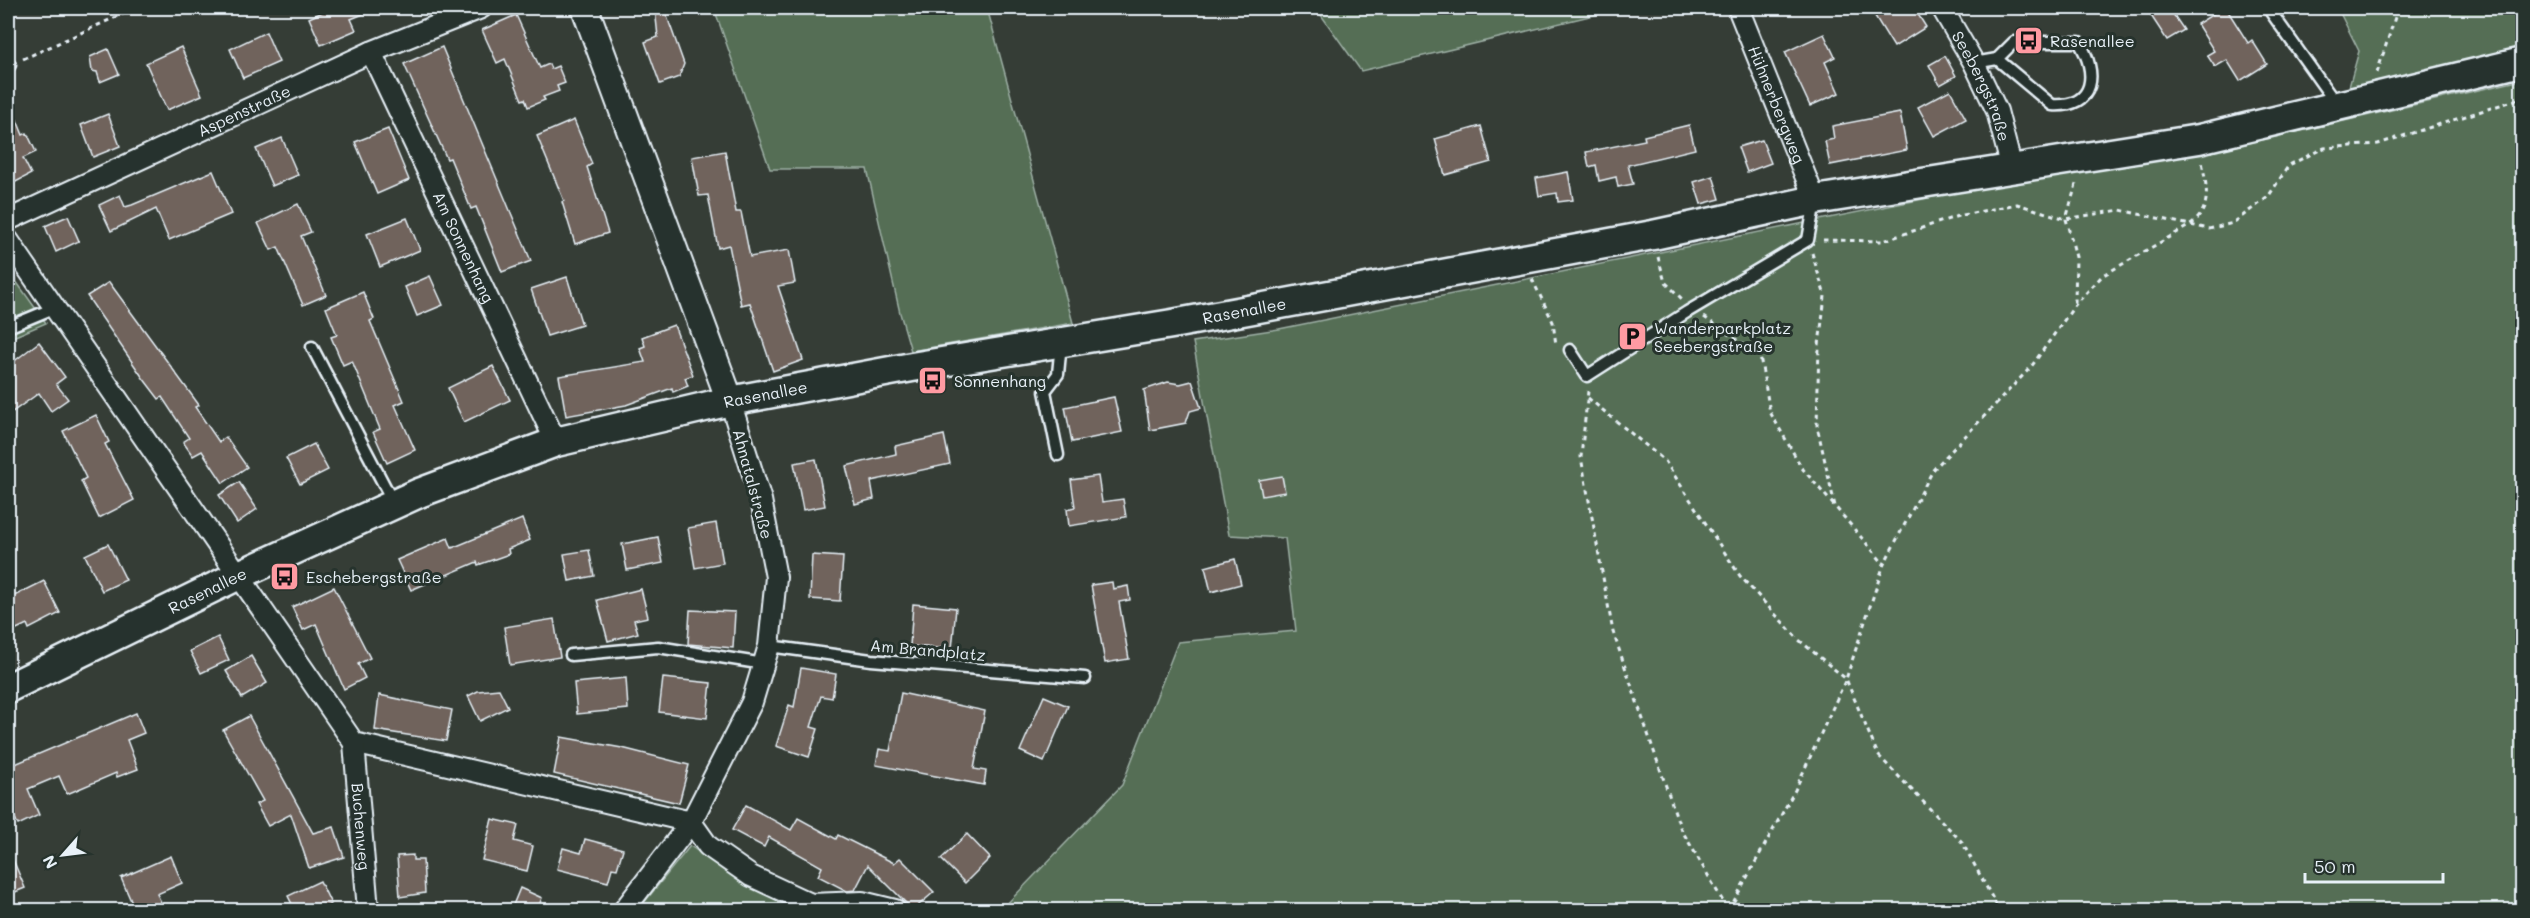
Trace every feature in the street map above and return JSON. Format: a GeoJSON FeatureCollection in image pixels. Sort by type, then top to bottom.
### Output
{"type":"FeatureCollection","features":[{"type":"Feature","properties":{"kind":"main road","name":"Rasenallee"},"geometry":{"type":"LineString","coordinates":[[8,688],[237,576],[394,505],[556,442],[730,401],[1653,235],[1815,200],[2199,139],[2523,62]]}},
{"type":"Feature","properties":{"kind":"street","name":"Aspenstraße"},"geometry":{"type":"LineString","coordinates":[[8,220],[371,52],[481,8]]}},
{"type":"Feature","properties":{"kind":"street","name":"Ahnatalstraße"},"geometry":{"type":"LineString","coordinates":[[585,8],[730,401],[761,500],[776,577],[766,655],[752,702],[692,822],[624,910]]}},
{"type":"Feature","properties":{"kind":"street","name":"Hühnerbergweg"},"geometry":{"type":"LineString","coordinates":[[1738,8],[1815,200]]}},
{"type":"Feature","properties":{"kind":"street","name":"Seebergstraße"},"geometry":{"type":"LineString","coordinates":[[1942,8],[1974,63],[1997,111],[2012,169]]}},
{"type":"Feature","properties":{"kind":"street","name":"Am Sonnenhang"},"geometry":{"type":"LineString","coordinates":[[371,52],[556,442]]}},
{"type":"Feature","properties":{"kind":"street"},"geometry":{"type":"LineString","coordinates":[[8,240],[354,743],[692,822],[708,846],[751,876],[812,904],[862,902],[895,910]]}},
{"type":"Feature","properties":{"kind":"street","name":"Buchenweg"},"geometry":{"type":"LineString","coordinates":[[354,743],[368,910]]}},
{"type":"Feature","properties":{"kind":"lane"},"geometry":{"type":"LineString","coordinates":[[2268,8],[2339,107]]}},
{"type":"Feature","properties":{"kind":"lane"},"geometry":{"type":"LineString","coordinates":[[1974,63],[1997,59],[2014,42],[2079,42],[2088,57],[2090,85],[2086,94],[2079,101],[2063,106],[2052,105],[1997,59]]}},
{"type":"Feature","properties":{"kind":"lane"},"geometry":{"type":"LineString","coordinates":[[1570,350],[1587,376],[1808,240],[1815,200]]}},
{"type":"Feature","properties":{"kind":"lane"},"geometry":{"type":"LineString","coordinates":[[8,327],[54,308]]}},
{"type":"Feature","properties":{"kind":"lane"},"geometry":{"type":"LineString","coordinates":[[1058,455],[1044,391],[1058,374],[1061,343]]}},
{"type":"Feature","properties":{"kind":"lane"},"geometry":{"type":"LineString","coordinates":[[312,347],[394,505]]}},
{"type":"Feature","properties":{"kind":"lane","name":"Am Brandplatz"},"geometry":{"type":"LineString","coordinates":[[571,655],[658,647],[871,660],[1085,678]]}},
{"type":"Feature","properties":{"kind":"path"},"geometry":{"type":"LineString","coordinates":[[9,65],[136,8]]}},
{"type":"Feature","properties":{"kind":"path"},"geometry":{"type":"LineString","coordinates":[[2368,100],[2398,8]]}},
{"type":"Feature","properties":{"kind":"path"},"geometry":{"type":"LineString","coordinates":[[1835,506],[1817,426],[1819,345],[1825,296],[1808,240],[1883,241],[1958,216],[2017,204],[2066,219],[2120,210],[2209,229],[2233,223],[2268,197],[2289,165],[2324,148],[2378,144],[2523,98]]}},
{"type":"Feature","properties":{"kind":"path"},"geometry":{"type":"LineString","coordinates":[[1729,910],[1795,790],[1845,679],[1884,564],[1933,470],[2031,367],[2075,305],[2103,276],[2192,224],[2203,215],[2207,192],[2199,139]]}},
{"type":"Feature","properties":{"kind":"path"},"geometry":{"type":"LineString","coordinates":[[2075,305],[2076,257],[2066,219],[2084,158]]}},
{"type":"Feature","properties":{"kind":"path"},"geometry":{"type":"LineString","coordinates":[[1653,235],[1665,282],[1693,309],[1760,356],[1770,412],[1802,468],[1884,564]]}},
{"type":"Feature","properties":{"kind":"path"},"geometry":{"type":"LineString","coordinates":[[1523,258],[1553,321],[1556,346],[1570,350]]}},
{"type":"Feature","properties":{"kind":"path"},"geometry":{"type":"LineString","coordinates":[[1729,910],[1680,827],[1613,632],[1581,457],[1588,398],[1665,461],[1740,576],[1799,640],[1845,679],[1878,755],[1962,842],[1999,910]]}},
{"type":"Feature","properties":{"kind":"green space"},"geometry":{"type":"Polygon","coordinates":[[[714,8],[987,8],[1073,323],[911,351],[867,169],[770,169],[714,8]]]}},
{"type":"Feature","properties":{"kind":"green space"},"geometry":{"type":"Polygon","coordinates":[[[1316,8],[1623,8],[1361,71],[1316,8]]]}},
{"type":"Feature","properties":{"kind":"green space"},"geometry":{"type":"Polygon","coordinates":[[[2342,8],[2522,8],[2522,48],[2393,81],[2349,87],[2359,51],[2339,11],[2342,8]]]}},
{"type":"Feature","properties":{"kind":"green space"},"geometry":{"type":"Polygon","coordinates":[[[2522,80],[2522,910],[1001,910],[1122,785],[1178,642],[1296,631],[1285,538],[1229,535],[1193,342],[1279,329],[1943,195],[2236,146],[2522,80]]]}},
{"type":"Feature","properties":{"kind":"green space"},"geometry":{"type":"Polygon","coordinates":[[[8,270],[46,323],[8,339],[8,270]]]}},
{"type":"Feature","properties":{"kind":"green space"},"geometry":{"type":"Polygon","coordinates":[[[690,846],[726,870],[811,910],[638,910],[690,846]]]}},
{"type":"Feature","properties":{"kind":"building"},"geometry":{"type":"Polygon","coordinates":[[[332,8],[378,8],[351,19],[356,30],[321,45],[309,18],[332,8]]]}},
{"type":"Feature","properties":{"kind":"building"},"geometry":{"type":"Polygon","coordinates":[[[655,8],[664,8],[684,64],[679,77],[660,84],[645,42],[658,37],[655,8]]]}},
{"type":"Feature","properties":{"kind":"building"},"geometry":{"type":"Polygon","coordinates":[[[1870,8],[1914,8],[1926,27],[1894,47],[1870,8]]]}},
{"type":"Feature","properties":{"kind":"building"},"geometry":{"type":"Polygon","coordinates":[[[2146,8],[2169,8],[2184,30],[2167,40],[2146,8]]]}},
{"type":"Feature","properties":{"kind":"building"},"geometry":{"type":"Polygon","coordinates":[[[2226,8],[2248,43],[2252,40],[2267,64],[2240,81],[2227,60],[2215,67],[2207,55],[2214,51],[2197,24],[2226,8]]]}},
{"type":"Feature","properties":{"kind":"building"},"geometry":{"type":"Polygon","coordinates":[[[516,15],[540,68],[549,64],[551,69],[558,66],[565,83],[557,86],[559,91],[543,97],[545,100],[528,107],[525,99],[522,100],[505,59],[497,63],[482,30],[516,15]]]}},
{"type":"Feature","properties":{"kind":"building"},"geometry":{"type":"Polygon","coordinates":[[[266,32],[279,62],[243,78],[230,49],[266,32]]]}},
{"type":"Feature","properties":{"kind":"building"},"geometry":{"type":"Polygon","coordinates":[[[1824,34],[1835,57],[1825,62],[1839,93],[1810,106],[1785,52],[1824,34]]]}},
{"type":"Feature","properties":{"kind":"building"},"geometry":{"type":"Polygon","coordinates":[[[181,47],[202,95],[167,110],[146,63],[181,47]]]}},
{"type":"Feature","properties":{"kind":"building"},"geometry":{"type":"Polygon","coordinates":[[[442,47],[531,261],[502,272],[476,207],[471,209],[450,158],[447,159],[404,64],[442,47]]]}},
{"type":"Feature","properties":{"kind":"building"},"geometry":{"type":"Polygon","coordinates":[[[108,49],[119,74],[100,82],[97,72],[92,71],[90,57],[108,49]]]}},
{"type":"Feature","properties":{"kind":"building"},"geometry":{"type":"Polygon","coordinates":[[[1945,56],[1956,76],[1940,85],[1929,65],[1945,56]]]}},
{"type":"Feature","properties":{"kind":"building"},"geometry":{"type":"Polygon","coordinates":[[[1950,90],[1966,119],[1934,136],[1918,107],[1950,90]]]}},
{"type":"Feature","properties":{"kind":"building"},"geometry":{"type":"Polygon","coordinates":[[[8,98],[23,135],[27,133],[36,152],[23,158],[31,174],[8,186],[8,98]]]}},
{"type":"Feature","properties":{"kind":"building"},"geometry":{"type":"Polygon","coordinates":[[[1900,113],[1907,150],[1830,165],[1825,141],[1834,139],[1832,126],[1900,113]]]}},
{"type":"Feature","properties":{"kind":"building"},"geometry":{"type":"Polygon","coordinates":[[[108,114],[120,146],[93,157],[81,125],[108,114]]]}},
{"type":"Feature","properties":{"kind":"building"},"geometry":{"type":"Polygon","coordinates":[[[574,120],[592,164],[587,167],[608,233],[575,244],[562,202],[564,201],[537,136],[574,120]]]}},
{"type":"Feature","properties":{"kind":"building"},"geometry":{"type":"Polygon","coordinates":[[[1689,125],[1695,149],[1628,165],[1633,184],[1618,187],[1616,177],[1599,181],[1596,165],[1589,167],[1586,152],[1645,140],[1644,136],[1689,125]]]}},
{"type":"Feature","properties":{"kind":"building"},"geometry":{"type":"Polygon","coordinates":[[[1481,126],[1491,162],[1445,175],[1435,139],[1481,126]]]}},
{"type":"Feature","properties":{"kind":"building"},"geometry":{"type":"Polygon","coordinates":[[[388,129],[409,180],[377,194],[355,142],[388,129]]]}},
{"type":"Feature","properties":{"kind":"building"},"geometry":{"type":"Polygon","coordinates":[[[282,138],[298,175],[272,186],[256,149],[282,138]]]}},
{"type":"Feature","properties":{"kind":"building"},"geometry":{"type":"Polygon","coordinates":[[[1762,140],[1771,163],[1747,172],[1738,147],[1762,140]]]}},
{"type":"Feature","properties":{"kind":"building"},"geometry":{"type":"Polygon","coordinates":[[[725,151],[736,212],[741,212],[750,257],[789,250],[795,283],[778,286],[803,360],[773,371],[750,303],[741,305],[729,245],[718,248],[708,195],[699,196],[692,157],[725,151]]]}},
{"type":"Feature","properties":{"kind":"building"},"geometry":{"type":"Polygon","coordinates":[[[213,171],[231,214],[169,240],[156,209],[111,231],[99,205],[120,195],[125,207],[132,205],[213,171]]]}},
{"type":"Feature","properties":{"kind":"building"},"geometry":{"type":"Polygon","coordinates":[[[1568,172],[1573,200],[1558,202],[1557,193],[1539,196],[1536,178],[1568,172]]]}},
{"type":"Feature","properties":{"kind":"building"},"geometry":{"type":"Polygon","coordinates":[[[1713,176],[1720,199],[1701,204],[1694,182],[1713,176]]]}},
{"type":"Feature","properties":{"kind":"building"},"geometry":{"type":"Polygon","coordinates":[[[298,204],[311,232],[301,236],[326,295],[303,305],[278,247],[271,250],[258,223],[298,204]]]}},
{"type":"Feature","properties":{"kind":"building"},"geometry":{"type":"Polygon","coordinates":[[[68,216],[79,241],[56,252],[45,226],[68,216]]]}},
{"type":"Feature","properties":{"kind":"building"},"geometry":{"type":"Polygon","coordinates":[[[407,218],[420,250],[380,267],[367,234],[407,218]]]}},
{"type":"Feature","properties":{"kind":"building"},"geometry":{"type":"Polygon","coordinates":[[[430,276],[443,305],[417,316],[405,287],[430,276]]]}},
{"type":"Feature","properties":{"kind":"building"},"geometry":{"type":"Polygon","coordinates":[[[567,277],[582,325],[547,336],[531,289],[567,277]]]}},
{"type":"Feature","properties":{"kind":"building"},"geometry":{"type":"Polygon","coordinates":[[[109,282],[199,405],[195,407],[219,442],[226,437],[247,467],[223,483],[202,451],[193,456],[183,442],[189,438],[162,397],[159,399],[143,378],[87,296],[109,282]]]}},
{"type":"Feature","properties":{"kind":"building"},"geometry":{"type":"Polygon","coordinates":[[[363,292],[374,319],[370,321],[404,401],[395,405],[415,450],[387,463],[373,432],[380,429],[352,361],[343,365],[331,337],[337,335],[326,308],[363,292]]]}},
{"type":"Feature","properties":{"kind":"building"},"geometry":{"type":"Polygon","coordinates":[[[674,325],[693,375],[685,378],[688,386],[673,392],[672,388],[626,405],[566,416],[559,376],[645,362],[640,348],[645,346],[642,337],[674,325]]]}},
{"type":"Feature","properties":{"kind":"building"},"geometry":{"type":"Polygon","coordinates":[[[39,342],[65,377],[56,384],[68,399],[51,411],[39,393],[8,415],[8,366],[39,342]]]}},
{"type":"Feature","properties":{"kind":"building"},"geometry":{"type":"Polygon","coordinates":[[[493,366],[510,400],[464,422],[448,388],[493,366]]]}},
{"type":"Feature","properties":{"kind":"building"},"geometry":{"type":"Polygon","coordinates":[[[1192,381],[1201,408],[1190,411],[1186,423],[1150,430],[1144,390],[1168,382],[1180,384],[1192,381]]]}},
{"type":"Feature","properties":{"kind":"building"},"geometry":{"type":"Polygon","coordinates":[[[1114,397],[1122,432],[1072,442],[1065,407],[1114,397]]]}},
{"type":"Feature","properties":{"kind":"building"},"geometry":{"type":"Polygon","coordinates":[[[96,415],[109,442],[105,444],[134,500],[99,518],[81,481],[86,478],[63,431],[96,415]]]}},
{"type":"Feature","properties":{"kind":"building"},"geometry":{"type":"Polygon","coordinates":[[[944,435],[950,464],[871,481],[874,499],[855,504],[846,466],[896,454],[895,446],[944,435]]]}},
{"type":"Feature","properties":{"kind":"building"},"geometry":{"type":"Polygon","coordinates":[[[314,444],[328,470],[300,484],[286,458],[314,444]]]}},
{"type":"Feature","properties":{"kind":"building"},"geometry":{"type":"Polygon","coordinates":[[[816,459],[825,506],[803,510],[794,463],[816,459]]]}},
{"type":"Feature","properties":{"kind":"building"},"geometry":{"type":"Polygon","coordinates":[[[1098,476],[1102,502],[1123,499],[1126,517],[1069,526],[1067,509],[1075,507],[1071,480],[1098,476]]]}},
{"type":"Feature","properties":{"kind":"building"},"geometry":{"type":"Polygon","coordinates":[[[1282,476],[1285,492],[1262,496],[1259,480],[1282,476]]]}},
{"type":"Feature","properties":{"kind":"building"},"geometry":{"type":"Polygon","coordinates":[[[239,482],[257,509],[237,523],[219,495],[239,482]]]}},
{"type":"Feature","properties":{"kind":"building"},"geometry":{"type":"Polygon","coordinates":[[[522,519],[530,540],[508,549],[509,554],[478,565],[477,562],[411,590],[397,560],[448,538],[452,548],[522,519]]]}},
{"type":"Feature","properties":{"kind":"building"},"geometry":{"type":"Polygon","coordinates":[[[716,523],[723,563],[695,568],[688,528],[716,523]]]}},
{"type":"Feature","properties":{"kind":"building"},"geometry":{"type":"Polygon","coordinates":[[[658,537],[663,563],[627,570],[622,544],[658,537]]]}},
{"type":"Feature","properties":{"kind":"building"},"geometry":{"type":"Polygon","coordinates":[[[108,544],[126,580],[102,591],[85,555],[108,544]]]}},
{"type":"Feature","properties":{"kind":"building"},"geometry":{"type":"Polygon","coordinates":[[[589,550],[594,576],[569,581],[564,554],[589,550]]]}},
{"type":"Feature","properties":{"kind":"building"},"geometry":{"type":"Polygon","coordinates":[[[812,555],[843,557],[840,601],[810,599],[812,555]]]}},
{"type":"Feature","properties":{"kind":"building"},"geometry":{"type":"Polygon","coordinates":[[[1235,559],[1241,584],[1211,592],[1205,567],[1235,559]]]}},
{"type":"Feature","properties":{"kind":"building"},"geometry":{"type":"Polygon","coordinates":[[[44,581],[60,613],[29,629],[27,624],[8,633],[8,599],[44,581]]]}},
{"type":"Feature","properties":{"kind":"building"},"geometry":{"type":"Polygon","coordinates":[[[1112,582],[1113,589],[1128,586],[1130,600],[1119,602],[1129,659],[1105,663],[1091,585],[1112,582]]]}},
{"type":"Feature","properties":{"kind":"building"},"geometry":{"type":"Polygon","coordinates":[[[334,587],[370,658],[358,664],[365,678],[344,689],[316,624],[303,630],[292,607],[334,587]]]}},
{"type":"Feature","properties":{"kind":"building"},"geometry":{"type":"Polygon","coordinates":[[[641,589],[648,617],[634,620],[638,633],[608,641],[597,600],[641,589]]]}},
{"type":"Feature","properties":{"kind":"building"},"geometry":{"type":"Polygon","coordinates":[[[913,604],[956,608],[952,649],[910,646],[913,604]]]}},
{"type":"Feature","properties":{"kind":"building"},"geometry":{"type":"Polygon","coordinates":[[[690,610],[735,612],[733,648],[688,644],[690,610]]]}},
{"type":"Feature","properties":{"kind":"building"},"geometry":{"type":"Polygon","coordinates":[[[554,619],[560,657],[510,665],[504,627],[554,619]]]}},
{"type":"Feature","properties":{"kind":"building"},"geometry":{"type":"Polygon","coordinates":[[[218,637],[229,660],[201,673],[190,651],[218,637]]]}},
{"type":"Feature","properties":{"kind":"building"},"geometry":{"type":"Polygon","coordinates":[[[251,656],[267,683],[242,698],[226,671],[251,656]]]}},
{"type":"Feature","properties":{"kind":"building"},"geometry":{"type":"Polygon","coordinates":[[[801,668],[836,674],[832,698],[821,696],[811,727],[818,729],[809,757],[776,746],[789,705],[794,707],[801,668]]]}},
{"type":"Feature","properties":{"kind":"building"},"geometry":{"type":"Polygon","coordinates":[[[626,678],[628,709],[577,714],[574,683],[626,678]]]}},
{"type":"Feature","properties":{"kind":"building"},"geometry":{"type":"Polygon","coordinates":[[[663,678],[711,683],[707,718],[659,712],[663,678]]]}},
{"type":"Feature","properties":{"kind":"building"},"geometry":{"type":"Polygon","coordinates":[[[499,689],[508,707],[480,721],[468,696],[478,691],[499,689]]]}},
{"type":"Feature","properties":{"kind":"building"},"geometry":{"type":"Polygon","coordinates":[[[901,693],[985,711],[974,769],[986,771],[984,785],[876,765],[879,749],[890,751],[901,693]]]}},
{"type":"Feature","properties":{"kind":"building"},"geometry":{"type":"Polygon","coordinates":[[[379,695],[452,710],[446,741],[375,730],[379,695]]]}},
{"type":"Feature","properties":{"kind":"building"},"geometry":{"type":"Polygon","coordinates":[[[1044,696],[1068,706],[1044,762],[1020,751],[1044,696]]]}},
{"type":"Feature","properties":{"kind":"building"},"geometry":{"type":"Polygon","coordinates":[[[136,713],[144,733],[127,740],[138,769],[117,777],[116,773],[67,794],[59,776],[28,789],[39,815],[18,825],[8,802],[8,767],[136,713]]]}},
{"type":"Feature","properties":{"kind":"building"},"geometry":{"type":"Polygon","coordinates":[[[249,716],[313,833],[334,827],[344,857],[309,868],[291,814],[268,826],[256,804],[263,801],[223,730],[249,716]]]}},
{"type":"Feature","properties":{"kind":"building"},"geometry":{"type":"Polygon","coordinates":[[[561,737],[622,748],[689,765],[679,803],[554,774],[561,737]]]}},
{"type":"Feature","properties":{"kind":"building"},"geometry":{"type":"Polygon","coordinates":[[[746,805],[791,830],[798,818],[836,839],[838,835],[894,863],[900,858],[934,892],[913,910],[868,865],[855,890],[847,891],[818,876],[822,867],[769,837],[764,847],[732,830],[746,805]]]}},
{"type":"Feature","properties":{"kind":"building"},"geometry":{"type":"Polygon","coordinates":[[[492,819],[518,825],[514,841],[533,846],[527,871],[482,860],[492,819]]]}},
{"type":"Feature","properties":{"kind":"building"},"geometry":{"type":"Polygon","coordinates":[[[967,834],[990,858],[965,883],[941,859],[967,834]]]}},
{"type":"Feature","properties":{"kind":"building"},"geometry":{"type":"Polygon","coordinates":[[[585,839],[623,849],[617,869],[612,868],[608,882],[557,869],[563,848],[581,853],[585,839]]]}},
{"type":"Feature","properties":{"kind":"building"},"geometry":{"type":"Polygon","coordinates":[[[8,848],[25,888],[8,895],[8,848]]]}},
{"type":"Feature","properties":{"kind":"building"},"geometry":{"type":"Polygon","coordinates":[[[413,855],[413,860],[423,860],[425,893],[400,897],[397,856],[413,855]]]}},
{"type":"Feature","properties":{"kind":"building"},"geometry":{"type":"Polygon","coordinates":[[[171,856],[182,883],[157,894],[165,910],[135,910],[121,878],[171,856]]]}},
{"type":"Feature","properties":{"kind":"building"},"geometry":{"type":"Polygon","coordinates":[[[320,881],[331,904],[319,910],[295,910],[288,896],[320,881]]]}},
{"type":"Feature","properties":{"kind":"building"},"geometry":{"type":"Polygon","coordinates":[[[520,888],[542,898],[537,910],[511,910],[520,888]]]}},
{"type":"Feature","properties":{"kind":"place","name":"Rasenallee"},"geometry":{"type":"Point","coordinates":[2029,41]}},
{"type":"Feature","properties":{"kind":"place","name":"Wanderparkplatz Seebergstraße"},"geometry":{"type":"Point","coordinates":[1633,337]}},
{"type":"Feature","properties":{"kind":"place","name":"Sonnenhang"},"geometry":{"type":"Point","coordinates":[933,381]}},
{"type":"Feature","properties":{"kind":"place","name":"Eschebergstraße"},"geometry":{"type":"Point","coordinates":[285,577]}}]}
